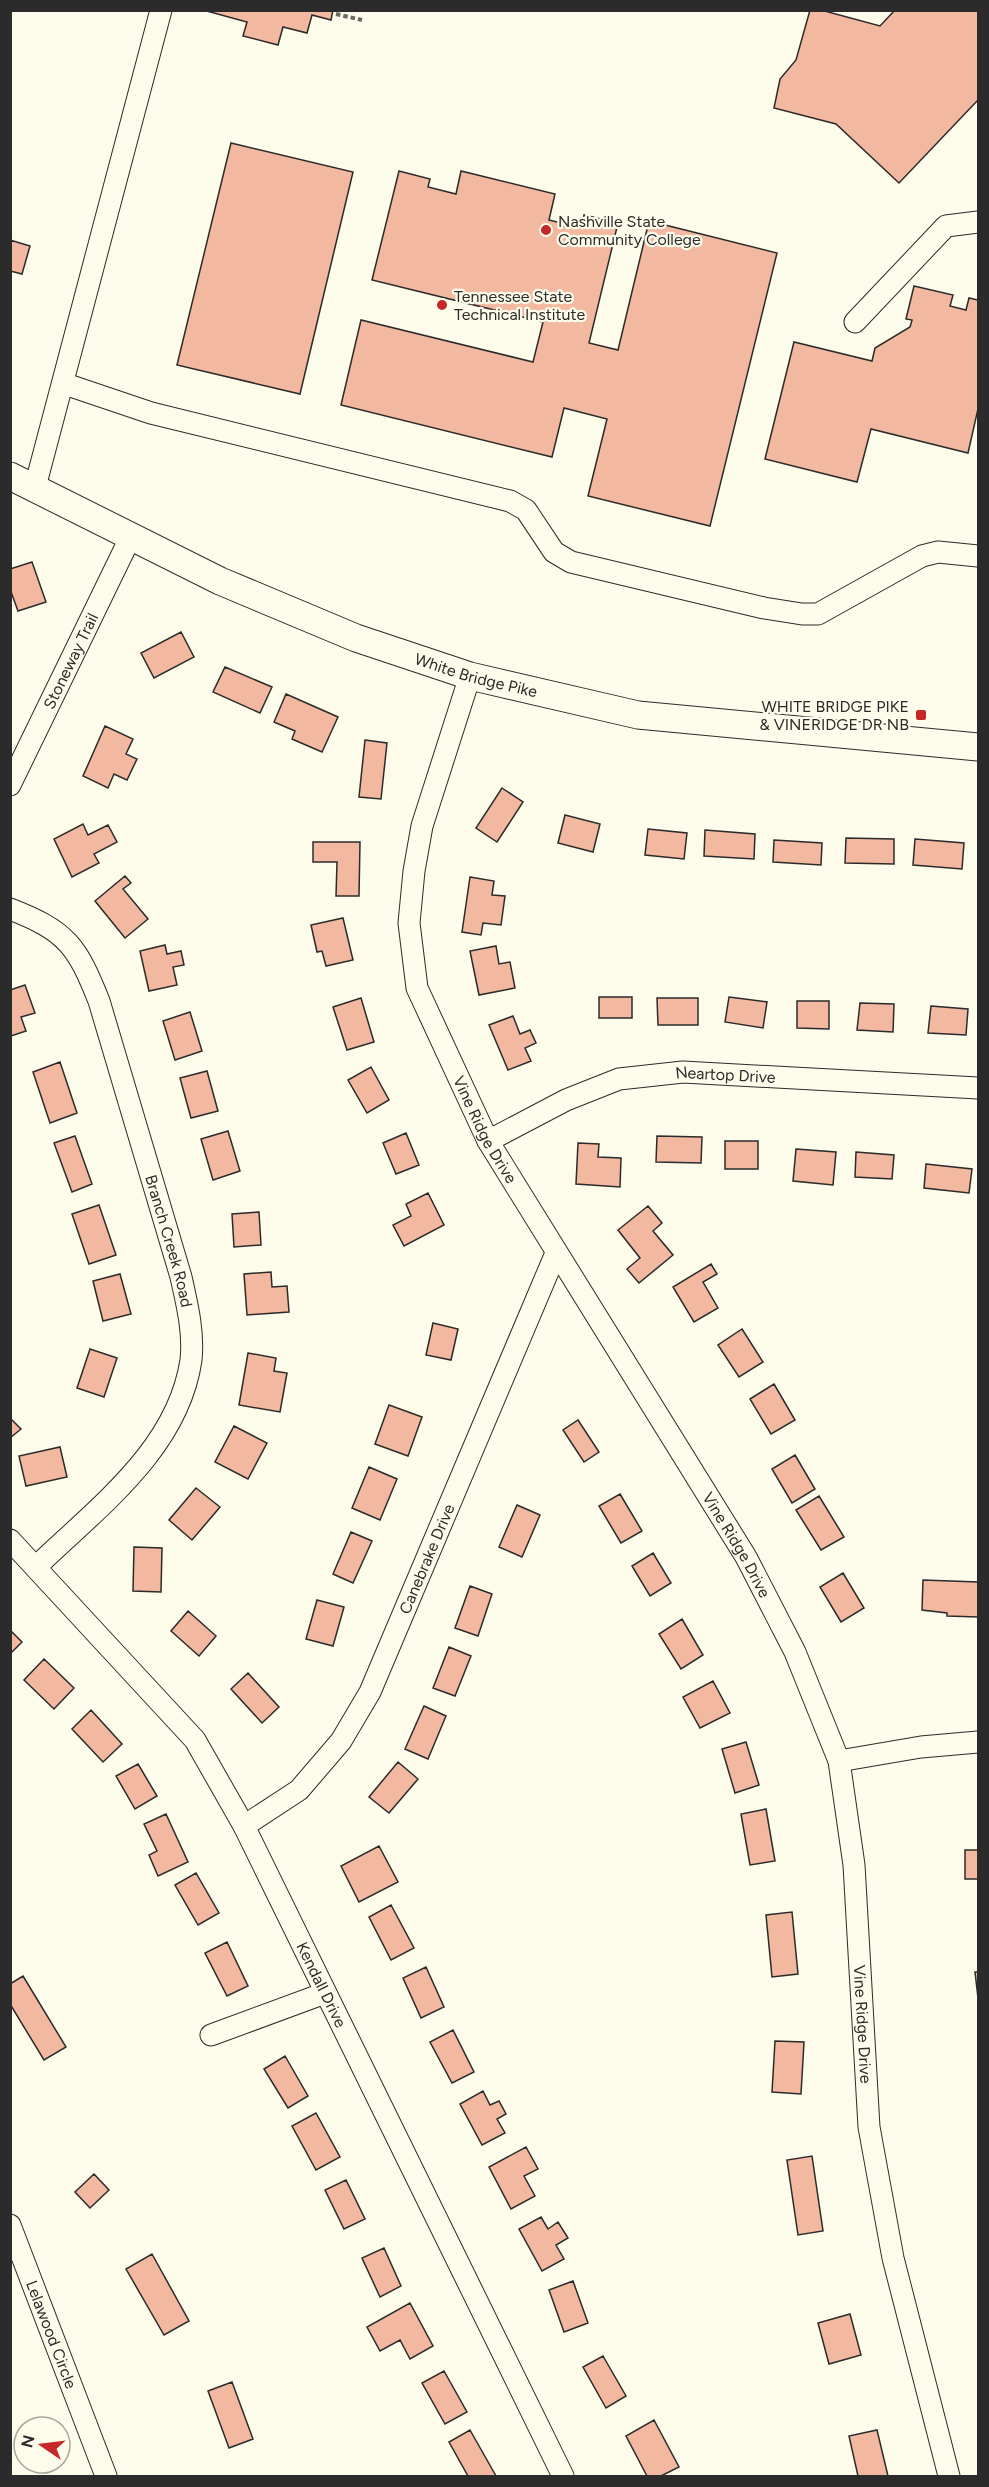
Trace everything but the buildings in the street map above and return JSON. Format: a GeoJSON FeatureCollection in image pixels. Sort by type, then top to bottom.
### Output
{"type":"FeatureCollection","features":[{"type":"Feature","properties":{"kind":"main road","name":"White Bridge Pike"},"geometry":{"type":"LineString","coordinates":[[10,476],[220,581],[356,638],[470,676],[638,715],[978,747]]}},
{"type":"Feature","properties":{"kind":"street"},"geometry":{"type":"LineString","coordinates":[[35,488],[161,10]]}},
{"type":"Feature","properties":{"kind":"street"},"geometry":{"type":"LineString","coordinates":[[855,322],[946,226],[978,222]]}},
{"type":"Feature","properties":{"kind":"street"},"geometry":{"type":"LineString","coordinates":[[64,384],[151,413],[510,501],[526,510],[554,552],[571,562],[764,608],[802,614],[819,614],[922,556],[938,552],[978,556]]}},
{"type":"Feature","properties":{"kind":"street","name":"Stoneway Trail"},"geometry":{"type":"LineString","coordinates":[[10,785],[130,536]]}},
{"type":"Feature","properties":{"kind":"street","name":"Vine Ridge Drive"},"geometry":{"type":"LineString","coordinates":[[470,676],[422,826],[409,923],[417,988],[488,1141],[746,1557],[795,1652],[839,1761],[854,1865],[869,2127],[893,2258],[949,2476]]}},
{"type":"Feature","properties":{"kind":"street","name":"Branch Creek Road"},"geometry":{"type":"LineString","coordinates":[[10,909],[60,933],[85,965],[99,1001],[175,1255],[190,1323],[191,1358],[183,1394],[166,1432],[136,1470],[37,1566]]}},
{"type":"Feature","properties":{"kind":"street","name":"Neartop Drive"},"geometry":{"type":"LineString","coordinates":[[488,1141],[566,1100],[620,1079],[683,1072],[978,1088]]}},
{"type":"Feature","properties":{"kind":"street","name":"Canebrake Drive"},"geometry":{"type":"LineString","coordinates":[[244,1826],[299,1790],[341,1741],[369,1692],[556,1253]]}},
{"type":"Feature","properties":{"kind":"street","name":"Kendall Drive"},"geometry":{"type":"LineString","coordinates":[[10,1540],[37,1566],[195,1740],[244,1826],[564,2476]]}},
{"type":"Feature","properties":{"kind":"street"},"geometry":{"type":"LineString","coordinates":[[839,1761],[941,1744],[978,1742]]}},
{"type":"Feature","properties":{"kind":"street"},"geometry":{"type":"LineString","coordinates":[[211,2035],[325,1993]]}},
{"type":"Feature","properties":{"kind":"street","name":"Lelawood Circle"},"geometry":{"type":"LineString","coordinates":[[10,2225],[106,2476]]}},
{"type":"Feature","properties":{"kind":"path"},"geometry":{"type":"LineString","coordinates":[[336,14],[362,20]]}},
{"type":"Feature","properties":{"kind":"place","name":"Nashville State Community College"},"geometry":{"type":"Point","coordinates":[546,230]}},
{"type":"Feature","properties":{"kind":"place","name":"Tennessee State Technical Institute"},"geometry":{"type":"Point","coordinates":[442,305]}},
{"type":"Feature","properties":{"kind":"place","name":"WHITE BRIDGE PIKE & VINERIDGE DR NB"},"geometry":{"type":"Point","coordinates":[921,715]}}]}
